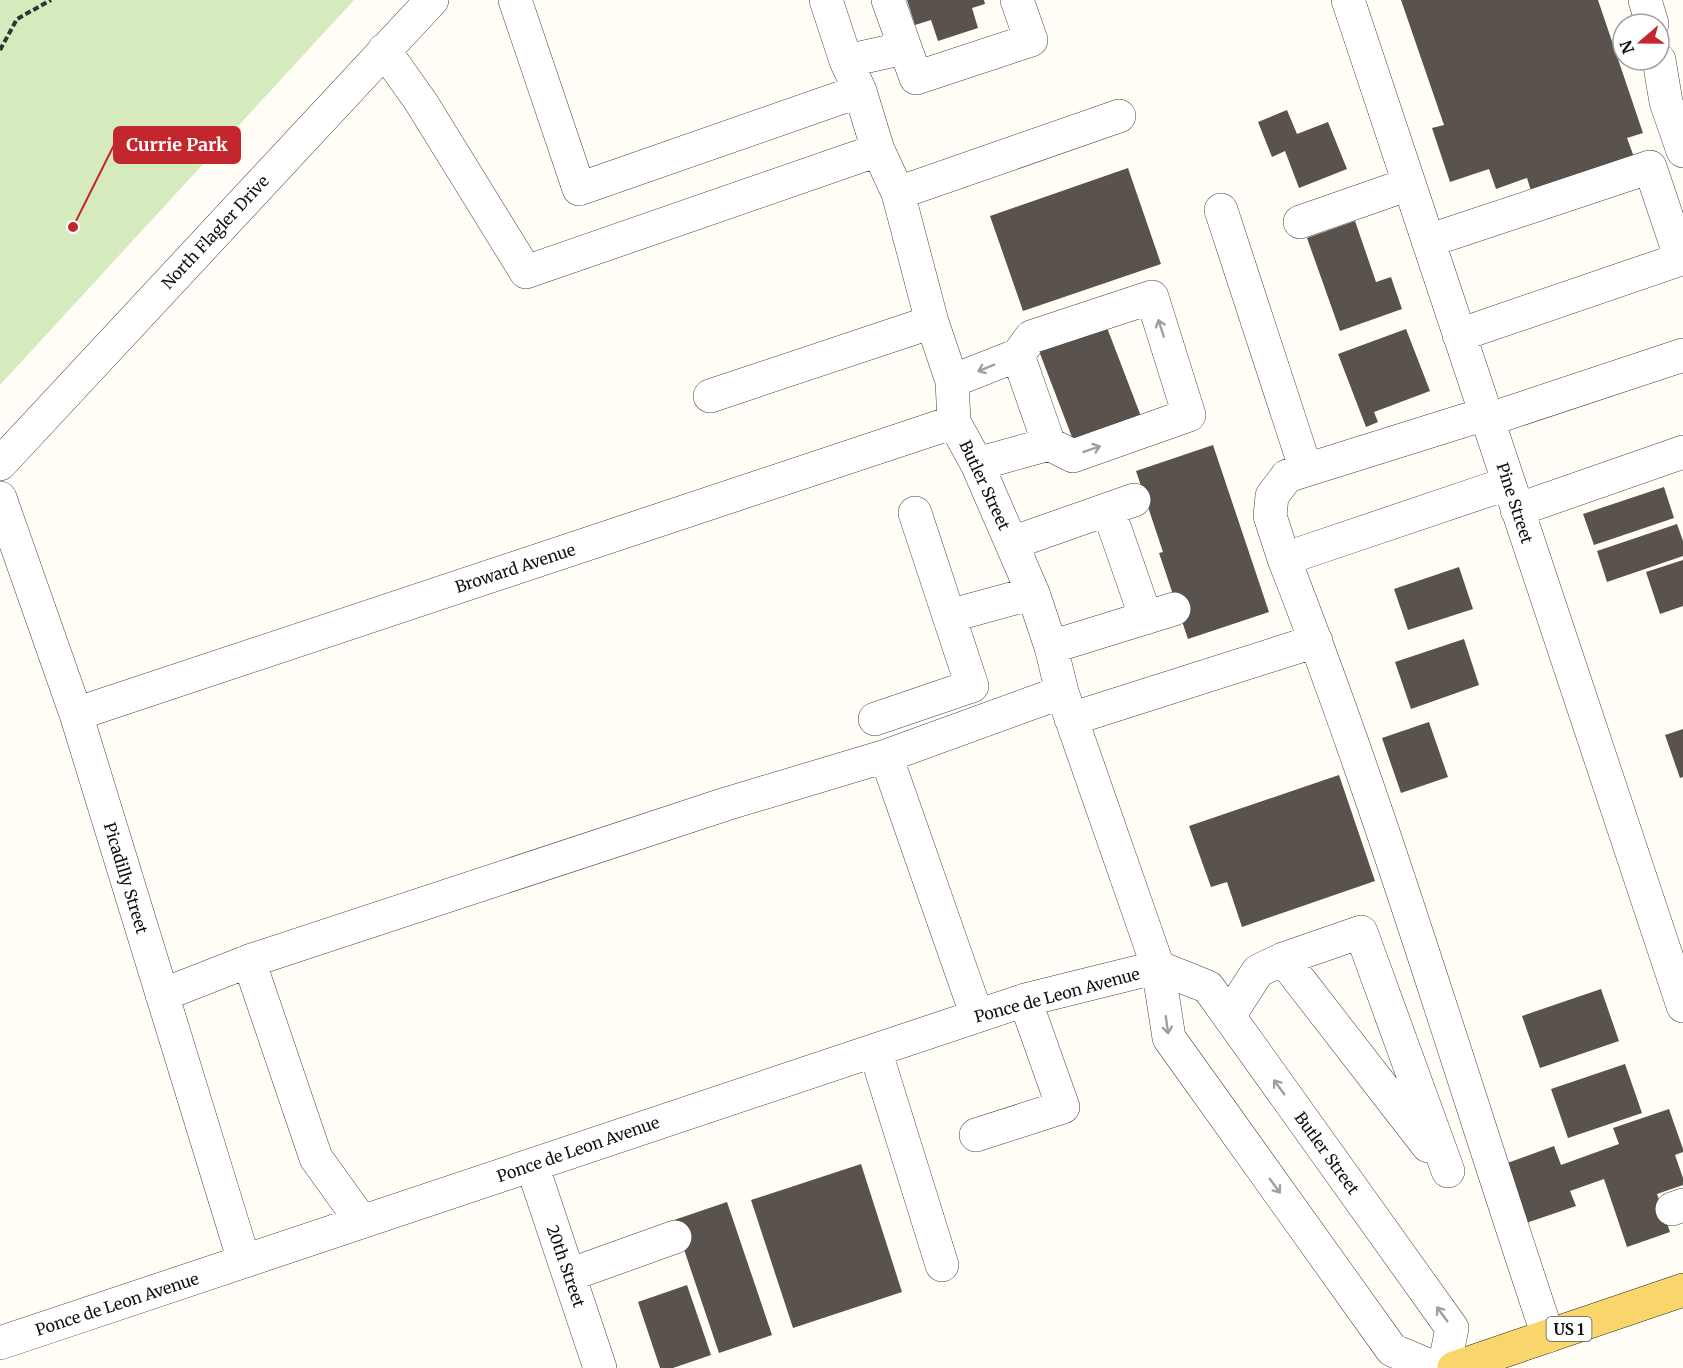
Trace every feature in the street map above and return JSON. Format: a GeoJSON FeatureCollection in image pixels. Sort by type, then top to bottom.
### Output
{"type":"FeatureCollection","features":[{"type":"Feature","properties":{"kind":"main road","name":"US 1"},"geometry":{"type":"LineString","coordinates":[[1454,1368],[1683,1290]]}},
{"type":"Feature","properties":{"kind":"street","name":"North Flagler Drive"},"geometry":{"type":"LineString","coordinates":[[0,464],[432,0]]}},
{"type":"Feature","properties":{"kind":"street"},"geometry":{"type":"LineString","coordinates":[[515,0],[579,189],[860,91]]}},
{"type":"Feature","properties":{"kind":"street","name":"Butler Street"},"geometry":{"type":"LineString","coordinates":[[826,0],[846,60],[860,91],[878,150],[898,193],[932,322],[952,381],[954,422],[977,464],[1033,593],[1051,647],[1066,706],[1158,968],[1169,1038],[1392,1350],[1435,1368]]}},
{"type":"Feature","properties":{"kind":"street"},"geometry":{"type":"LineString","coordinates":[[888,0],[916,78],[1031,40],[1017,0]]}},
{"type":"Feature","properties":{"kind":"street","name":"Pine Street"},"geometry":{"type":"LineString","coordinates":[[1348,0],[1683,1006]]}},
{"type":"Feature","properties":{"kind":"street"},"geometry":{"type":"LineString","coordinates":[[846,60],[905,48]]}},
{"type":"Feature","properties":{"kind":"street"},"geometry":{"type":"LineString","coordinates":[[384,50],[421,102],[526,272],[878,150]]}},
{"type":"Feature","properties":{"kind":"street"},"geometry":{"type":"LineString","coordinates":[[1661,72],[1666,102],[1683,151]]}},
{"type":"Feature","properties":{"kind":"street"},"geometry":{"type":"LineString","coordinates":[[898,193],[1119,116]]}},
{"type":"Feature","properties":{"kind":"street"},"geometry":{"type":"LineString","coordinates":[[1428,241],[1650,167],[1681,259],[1459,335]]}},
{"type":"Feature","properties":{"kind":"street"},"geometry":{"type":"LineString","coordinates":[[1300,222],[1409,184]]}},
{"type":"Feature","properties":{"kind":"street"},"geometry":{"type":"LineString","coordinates":[[1221,210],[1306,470]]}},
{"type":"Feature","properties":{"kind":"street"},"geometry":{"type":"LineString","coordinates":[[952,381],[1018,355],[1031,337],[1152,297],[1189,416],[1074,456],[1049,444],[977,464]]}},
{"type":"Feature","properties":{"kind":"street"},"geometry":{"type":"LineString","coordinates":[[710,396],[932,322]]}},
{"type":"Feature","properties":{"kind":"street"},"geometry":{"type":"LineString","coordinates":[[1018,355],[1049,444]]}},
{"type":"Feature","properties":{"kind":"street"},"geometry":{"type":"LineString","coordinates":[[1548,1336],[1400,881],[1316,641],[1284,559],[1270,516],[1272,496],[1287,476],[1683,355]]}},
{"type":"Feature","properties":{"kind":"street","name":"Broward Avenue"},"geometry":{"type":"LineString","coordinates":[[76,714],[954,422]]}},
{"type":"Feature","properties":{"kind":"street"},"geometry":{"type":"LineString","coordinates":[[1284,559],[1683,452]]}},
{"type":"Feature","properties":{"kind":"street","name":"Picadilly Street"},"geometry":{"type":"LineString","coordinates":[[0,498],[76,714],[244,1261]]}},
{"type":"Feature","properties":{"kind":"street"},"geometry":{"type":"LineString","coordinates":[[1012,543],[1121,504],[1160,614],[1051,647]]}},
{"type":"Feature","properties":{"kind":"street"},"geometry":{"type":"LineString","coordinates":[[875,719],[972,686],[915,513]]}},
{"type":"Feature","properties":{"kind":"street"},"geometry":{"type":"LineString","coordinates":[[949,616],[1033,593]]}},
{"type":"Feature","properties":{"kind":"street"},"geometry":{"type":"LineString","coordinates":[[162,995],[249,961],[726,804],[886,756],[1066,706],[1316,641]]}},
{"type":"Feature","properties":{"kind":"street"},"geometry":{"type":"LineString","coordinates":[[886,756],[977,1016]]}},
{"type":"Feature","properties":{"kind":"street"},"geometry":{"type":"LineString","coordinates":[[1229,1016],[1258,971],[1283,958],[1361,932],[1448,1171],[1283,958]]}},
{"type":"Feature","properties":{"kind":"street"},"geometry":{"type":"LineString","coordinates":[[249,961],[316,1158],[362,1222]]}},
{"type":"Feature","properties":{"kind":"street","name":"Butler Street"},"geometry":{"type":"LineString","coordinates":[[1158,968],[1208,987],[1229,1016],[1452,1328],[1444,1368]]}},
{"type":"Feature","properties":{"kind":"street","name":"Ponce de Leon Avenue"},"geometry":{"type":"LineString","coordinates":[[0,1343],[1025,1000],[1158,968]]}},
{"type":"Feature","properties":{"kind":"street"},"geometry":{"type":"LineString","coordinates":[[975,1135],[1063,1107],[1025,1000]]}},
{"type":"Feature","properties":{"kind":"street"},"geometry":{"type":"LineString","coordinates":[[875,1050],[942,1265]]}},
{"type":"Feature","properties":{"kind":"street","name":"20th Street"},"geometry":{"type":"LineString","coordinates":[[532,1165],[600,1368]]}},
{"type":"Feature","properties":{"kind":"street"},"geometry":{"type":"LineString","coordinates":[[569,1275],[675,1238]]}},
{"type":"Feature","properties":{"kind":"path"},"geometry":{"type":"LineString","coordinates":[[0,50],[16,19],[51,0]]}},
{"type":"Feature","properties":{"kind":"green space"},"geometry":{"type":"Polygon","coordinates":[[[0,0],[354,0],[0,385],[0,0]]]}},
{"type":"Feature","properties":{"kind":"building"},"geometry":{"type":"Polygon","coordinates":[[[907,0],[984,0],[985,4],[972,8],[978,28],[938,41],[931,20],[915,25],[907,0]]]}},
{"type":"Feature","properties":{"kind":"building"},"geometry":{"type":"Polygon","coordinates":[[[1401,0],[1598,0],[1611,38],[1611,72],[1622,72],[1643,133],[1627,138],[1634,157],[1532,194],[1527,178],[1496,189],[1489,169],[1450,182],[1432,128],[1444,125],[1401,0]]]}},
{"type":"Feature","properties":{"kind":"building"},"geometry":{"type":"Polygon","coordinates":[[[1287,110],[1297,134],[1328,122],[1347,169],[1299,188],[1285,151],[1272,157],[1258,122],[1287,110]]]}},
{"type":"Feature","properties":{"kind":"building"},"geometry":{"type":"Polygon","coordinates":[[[1128,168],[1161,264],[1023,311],[990,216],[1128,168]]]}},
{"type":"Feature","properties":{"kind":"building"},"geometry":{"type":"Polygon","coordinates":[[[1355,221],[1376,282],[1391,277],[1402,309],[1340,331],[1307,238],[1355,221]]]}},
{"type":"Feature","properties":{"kind":"building"},"geometry":{"type":"Polygon","coordinates":[[[1106,325],[1142,419],[1075,445],[1039,351],[1106,325]]]}},
{"type":"Feature","properties":{"kind":"building"},"geometry":{"type":"Polygon","coordinates":[[[1406,329],[1430,391],[1374,412],[1378,422],[1366,427],[1338,354],[1406,329]]]}},
{"type":"Feature","properties":{"kind":"building"},"geometry":{"type":"Polygon","coordinates":[[[1213,445],[1269,612],[1188,639],[1159,553],[1163,552],[1136,471],[1213,445]]]}},
{"type":"Feature","properties":{"kind":"building"},"geometry":{"type":"Polygon","coordinates":[[[1664,487],[1674,518],[1594,545],[1583,514],[1664,487]]]}},
{"type":"Feature","properties":{"kind":"building"},"geometry":{"type":"Polygon","coordinates":[[[1677,524],[1683,541],[1683,556],[1607,582],[1597,551],[1677,524]]]}},
{"type":"Feature","properties":{"kind":"building"},"geometry":{"type":"Polygon","coordinates":[[[1683,560],[1683,606],[1660,614],[1646,572],[1683,560]]]}},
{"type":"Feature","properties":{"kind":"building"},"geometry":{"type":"Polygon","coordinates":[[[1459,567],[1473,609],[1408,630],[1394,589],[1459,567]]]}},
{"type":"Feature","properties":{"kind":"building"},"geometry":{"type":"Polygon","coordinates":[[[1464,639],[1479,685],[1411,709],[1395,662],[1464,639]]]}},
{"type":"Feature","properties":{"kind":"building"},"geometry":{"type":"Polygon","coordinates":[[[1429,722],[1448,777],[1401,793],[1382,738],[1429,722]]]}},
{"type":"Feature","properties":{"kind":"building"},"geometry":{"type":"Polygon","coordinates":[[[1683,729],[1683,777],[1680,778],[1665,735],[1683,729]]]}},
{"type":"Feature","properties":{"kind":"building"},"geometry":{"type":"Polygon","coordinates":[[[1339,775],[1375,881],[1242,927],[1227,882],[1211,887],[1189,826],[1339,775]]]}},
{"type":"Feature","properties":{"kind":"building"},"geometry":{"type":"Polygon","coordinates":[[[1601,989],[1619,1041],[1540,1068],[1522,1016],[1601,989]]]}},
{"type":"Feature","properties":{"kind":"building"},"geometry":{"type":"Polygon","coordinates":[[[1625,1064],[1642,1113],[1568,1138],[1551,1089],[1625,1064]]]}},
{"type":"Feature","properties":{"kind":"building"},"geometry":{"type":"Polygon","coordinates":[[[1669,1109],[1683,1149],[1683,1152],[1675,1155],[1683,1178],[1683,1185],[1657,1194],[1670,1232],[1627,1247],[1604,1179],[1570,1191],[1576,1206],[1520,1225],[1499,1166],[1554,1146],[1561,1165],[1619,1144],[1613,1128],[1669,1109]]]}},
{"type":"Feature","properties":{"kind":"building"},"geometry":{"type":"Polygon","coordinates":[[[861,1164],[902,1292],[793,1328],[751,1200],[861,1164]]]}},
{"type":"Feature","properties":{"kind":"building"},"geometry":{"type":"Polygon","coordinates":[[[727,1202],[772,1335],[719,1353],[674,1220],[727,1202]]]}},
{"type":"Feature","properties":{"kind":"building"},"geometry":{"type":"Polygon","coordinates":[[[687,1285],[711,1355],[673,1368],[660,1368],[638,1302],[687,1285]]]}},
{"type":"Feature","properties":{"kind":"place","name":"Currie Park"},"geometry":{"type":"Point","coordinates":[73,227]}}]}
